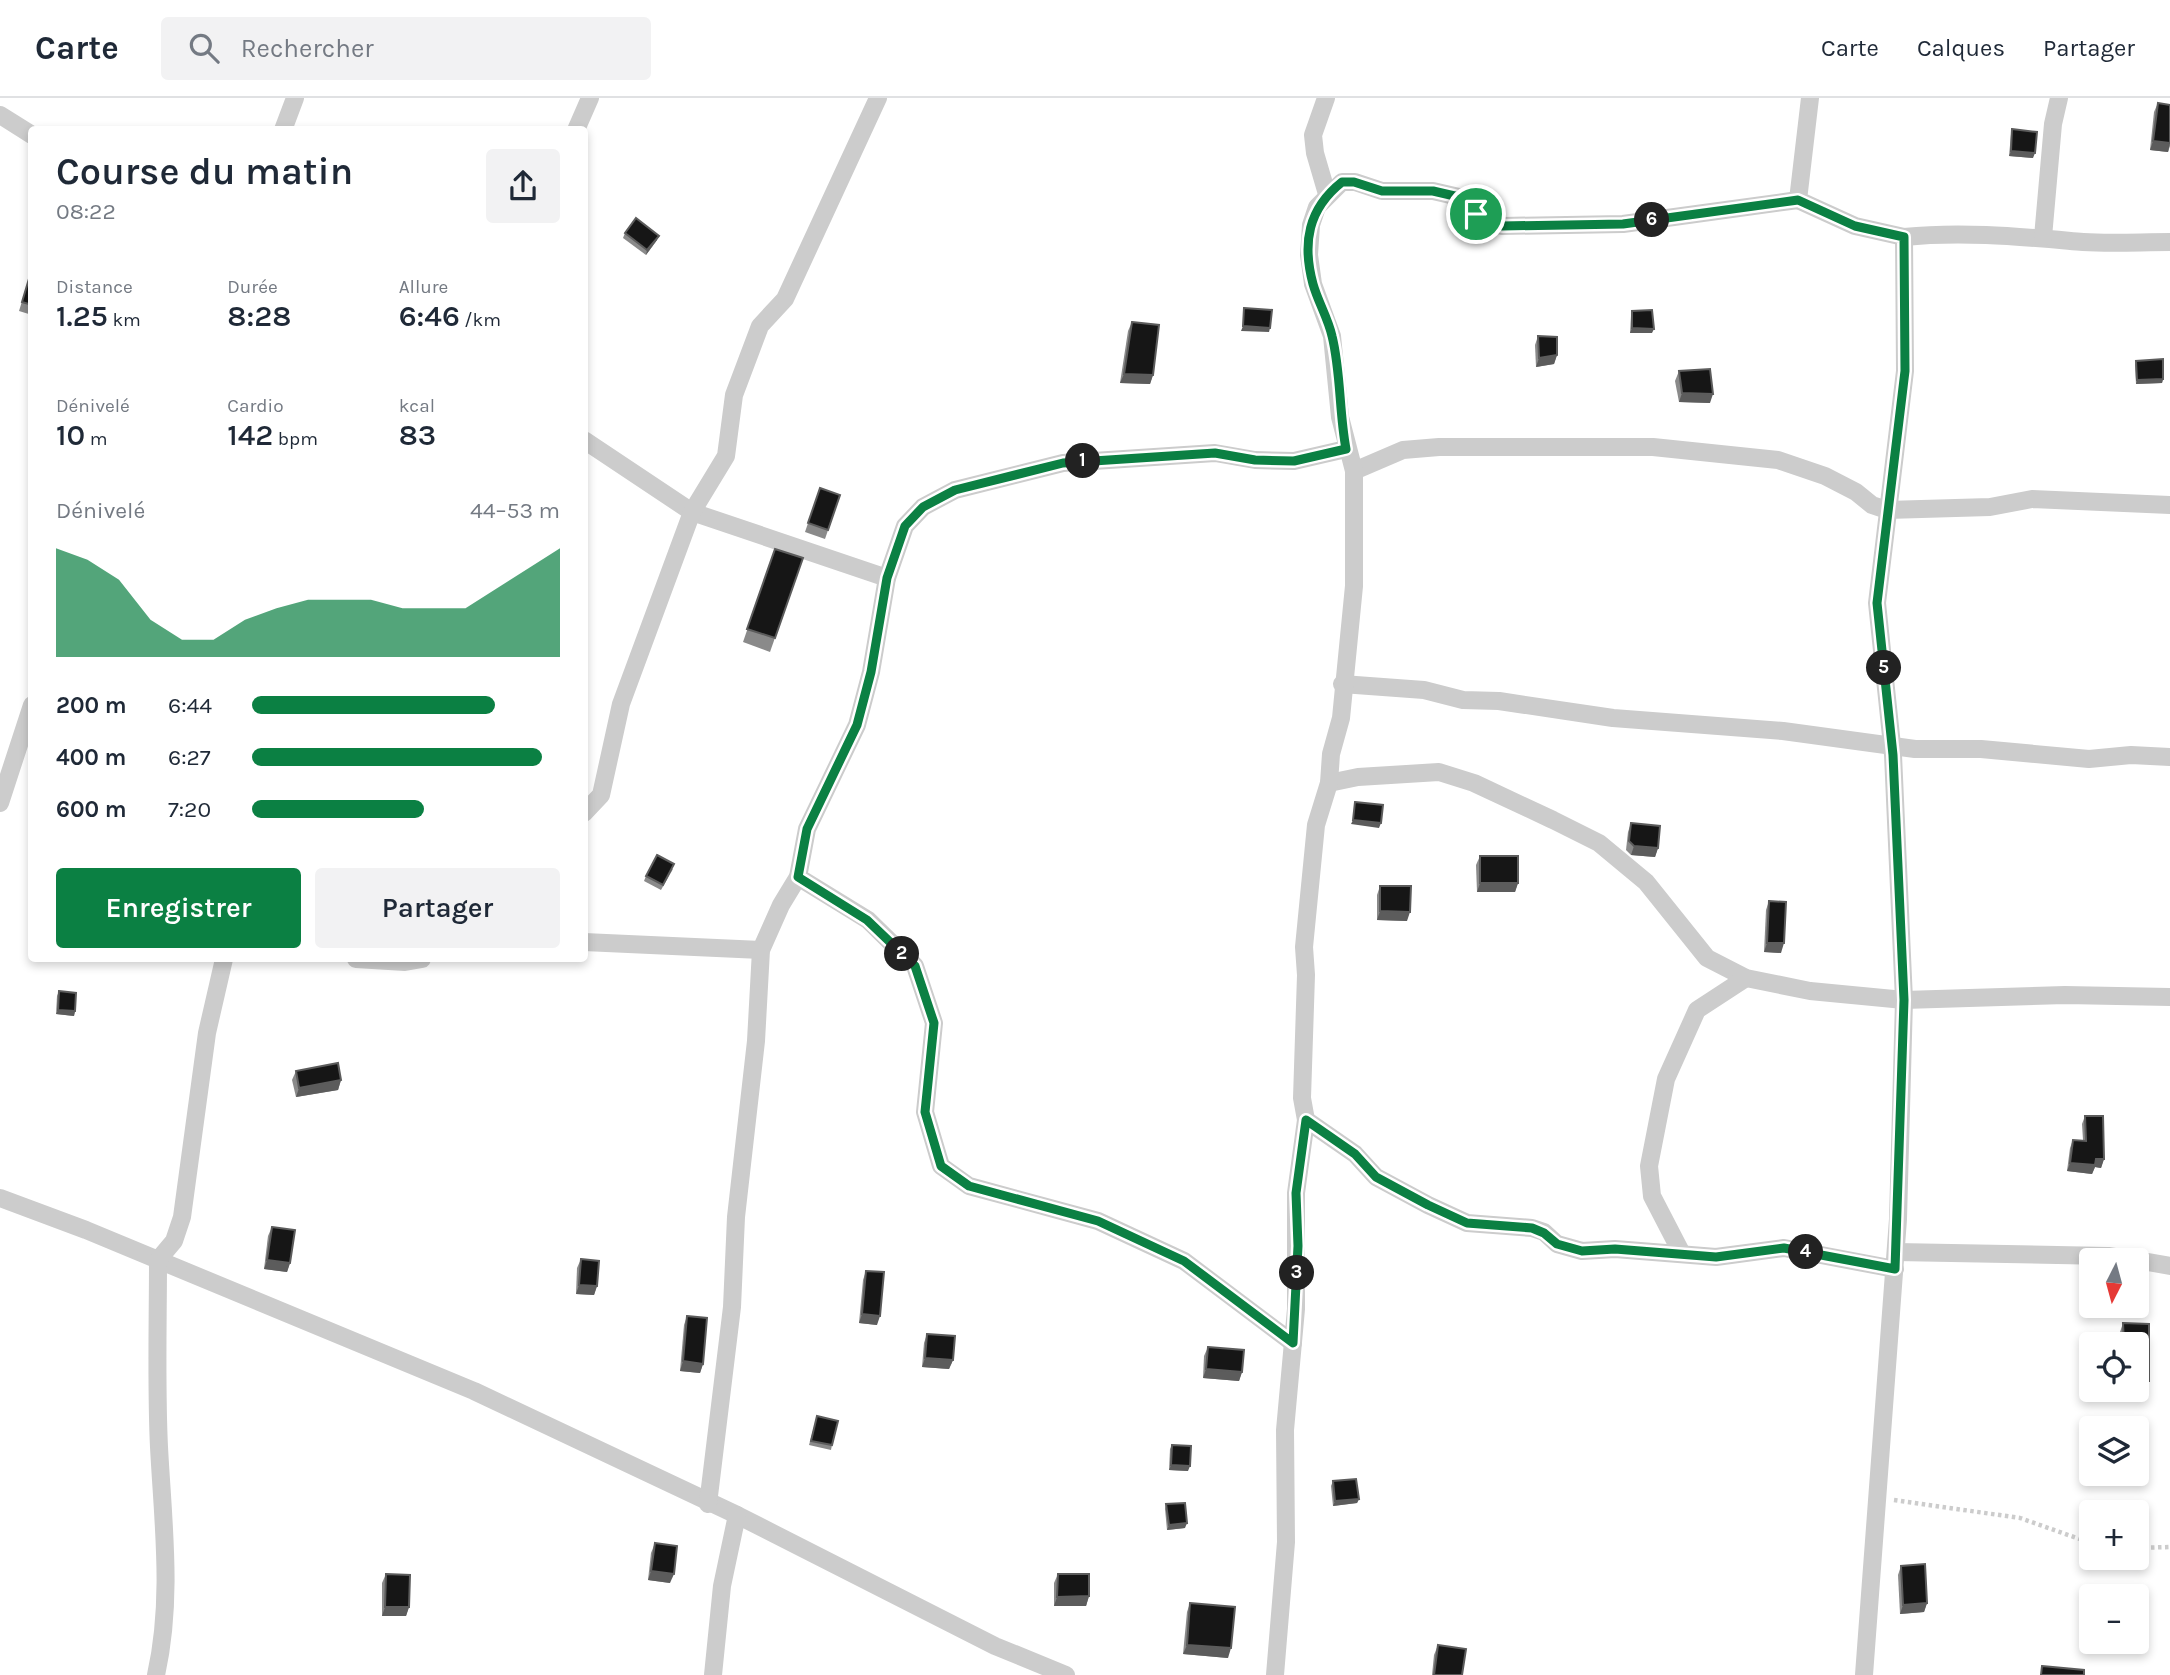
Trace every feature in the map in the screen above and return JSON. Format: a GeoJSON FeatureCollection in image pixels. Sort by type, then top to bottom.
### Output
{"type":"FeatureCollection","features":[{"type":"Feature","properties":{"kind":"street"},"geometry":{"type":"LineString","coordinates":[[284,126],[295,98]]}},
{"type":"Feature","properties":{"kind":"street"},"geometry":{"type":"LineString","coordinates":[[578,126],[590,98]]}},
{"type":"Feature","properties":{"kind":"street"},"geometry":{"type":"LineString","coordinates":[[588,809],[601,795],[621,704],[692,512],[726,456],[734,395],[760,326],[785,299],[878,98]]}},
{"type":"Feature","properties":{"kind":"street"},"geometry":{"type":"LineString","coordinates":[[1326,98],[1313,135],[1315,153],[1327,194]]}},
{"type":"Feature","properties":{"kind":"street"},"geometry":{"type":"LineString","coordinates":[[1798,200],[1810,98]]}},
{"type":"Feature","properties":{"kind":"street"},"geometry":{"type":"LineString","coordinates":[[2043,237],[2053,124],[2059,98]]}},
{"type":"Feature","properties":{"kind":"street"},"geometry":{"type":"LineString","coordinates":[[0,115],[28,132]]}},
{"type":"Feature","properties":{"kind":"street"},"geometry":{"type":"LineString","coordinates":[[1275,1675],[1286,1542],[1285,1430],[1298,1246],[1296,1193],[1306,1120],[1302,1098],[1306,975],[1304,947],[1316,825],[1329,783],[1331,754],[1342,718],[1342,684],[1348,666],[1354,586],[1354,471],[1346,449],[1340,417],[1332,336],[1313,284],[1308,255],[1311,225],[1317,206],[1342,182],[1354,182],[1382,191],[1433,191],[1459,197],[1476,214],[1502,226],[1538,227],[1623,224],[1798,200],[1855,226],[1904,237],[1964,234],[2043,237],[2084,242],[2170,242]]}},
{"type":"Feature","properties":{"kind":"street"},"geometry":{"type":"LineString","coordinates":[[1864,1675],[1896,1260],[1904,1000],[1892,746],[1877,603],[1905,371],[1904,237]]}},
{"type":"Feature","properties":{"kind":"street"},"geometry":{"type":"LineString","coordinates":[[588,443],[692,512],[887,578]]}},
{"type":"Feature","properties":{"kind":"street"},"geometry":{"type":"LineString","coordinates":[[1354,471],[1403,450],[1439,447],[1653,447],[1778,460],[1825,476],[1856,492],[1872,505],[1887,510],[1990,507],[2032,499],[2170,505]]}},
{"type":"Feature","properties":{"kind":"street"},"geometry":{"type":"LineString","coordinates":[[708,1504],[732,1307],[736,1217],[756,1041],[761,950],[769,929],[798,877],[807,829],[857,725],[871,672],[887,578],[905,526],[923,507],[955,490],[1063,463],[1215,453],[1255,460],[1294,461],[1346,449]]}},
{"type":"Feature","properties":{"kind":"street"},"geometry":{"type":"LineString","coordinates":[[1342,684],[1424,690],[1463,700],[1499,701],[1613,718],[1783,732],[1892,746],[1981,749],[2075,758],[2131,755],[2170,757]]}},
{"type":"Feature","properties":{"kind":"street"},"geometry":{"type":"LineString","coordinates":[[0,803],[28,717]]}},
{"type":"Feature","properties":{"kind":"street"},"geometry":{"type":"LineString","coordinates":[[1329,783],[1358,777],[1439,772],[1474,783],[1599,843],[1646,882],[1707,958],[1746,978],[1810,991],[1904,1000],[2065,995],[2170,997]]}},
{"type":"Feature","properties":{"kind":"street"},"geometry":{"type":"LineString","coordinates":[[798,877],[867,920],[915,966],[934,1023],[925,1112],[941,1166],[969,1186],[1098,1221],[1184,1261],[1293,1343]]}},
{"type":"Feature","properties":{"kind":"street"},"geometry":{"type":"LineString","coordinates":[[588,942],[761,950]]}},
{"type":"Feature","properties":{"kind":"street"},"geometry":{"type":"LineString","coordinates":[[156,1675],[164,1640],[166,1553],[159,1445],[158,1260],[174,1241],[182,1217],[207,1033],[223,962]]}},
{"type":"Feature","properties":{"kind":"street"},"geometry":{"type":"LineString","coordinates":[[1681,1252],[1652,1196],[1650,1166],[1666,1079],[1697,1010],[1746,978]]}},
{"type":"Feature","properties":{"kind":"street"},"geometry":{"type":"LineString","coordinates":[[1306,1120],[1355,1154],[1376,1177],[1467,1223],[1532,1228],[1544,1233],[1557,1244],[1582,1251],[1615,1249],[1681,1252],[1716,1257],[1784,1248],[1896,1260],[2079,1257]]}},
{"type":"Feature","properties":{"kind":"street"},"geometry":{"type":"LineString","coordinates":[[0,1198],[158,1260],[474,1391],[708,1504],[737,1515],[995,1646],[1066,1675]]}},
{"type":"Feature","properties":{"kind":"street"},"geometry":{"type":"LineString","coordinates":[[2149,1262],[2170,1266]]}},
{"type":"Feature","properties":{"kind":"street"},"geometry":{"type":"LineString","coordinates":[[713,1675],[722,1586],[737,1515]]}},
{"type":"Feature","properties":{"kind":"path"},"geometry":{"type":"LineString","coordinates":[[1876,1498],[2020,1518],[2079,1539]]}},
{"type":"Feature","properties":{"kind":"path"},"geometry":{"type":"LineString","coordinates":[[2149,1547],[2170,1546]]}},
{"type":"Feature","properties":{"kind":"building"},"geometry":{"type":"Polygon","coordinates":[[[2158,103],[2170,105],[2170,143],[2153,141],[2158,103]]]}},
{"type":"Feature","properties":{"kind":"building"},"geometry":{"type":"Polygon","coordinates":[[[2012,129],[2037,132],[2035,153],[2011,151],[2012,129]]]}},
{"type":"Feature","properties":{"kind":"building"},"geometry":{"type":"Polygon","coordinates":[[[636,218],[659,236],[647,250],[625,233],[636,218]]]}},
{"type":"Feature","properties":{"kind":"building"},"geometry":{"type":"Polygon","coordinates":[[[28,282],[28,304],[22,302],[28,282]]]}},
{"type":"Feature","properties":{"kind":"building"},"geometry":{"type":"Polygon","coordinates":[[[1244,308],[1272,310],[1270,328],[1243,326],[1244,308]]]}},
{"type":"Feature","properties":{"kind":"building"},"geometry":{"type":"Polygon","coordinates":[[[1652,310],[1654,329],[1632,328],[1632,311],[1652,310]]]}},
{"type":"Feature","properties":{"kind":"building"},"geometry":{"type":"Polygon","coordinates":[[[1132,322],[1159,325],[1153,375],[1124,374],[1132,322]]]}},
{"type":"Feature","properties":{"kind":"building"},"geometry":{"type":"Polygon","coordinates":[[[1538,336],[1557,337],[1557,355],[1539,358],[1538,336]]]}},
{"type":"Feature","properties":{"kind":"building"},"geometry":{"type":"Polygon","coordinates":[[[2163,359],[2163,379],[2137,380],[2136,361],[2163,359]]]}},
{"type":"Feature","properties":{"kind":"building"},"geometry":{"type":"Polygon","coordinates":[[[1710,369],[1713,394],[1682,393],[1679,371],[1710,369]]]}},
{"type":"Feature","properties":{"kind":"building"},"geometry":{"type":"Polygon","coordinates":[[[820,488],[840,495],[828,530],[808,523],[820,488]]]}},
{"type":"Feature","properties":{"kind":"building"},"geometry":{"type":"Polygon","coordinates":[[[775,549],[803,558],[775,638],[747,629],[775,549]]]}},
{"type":"Feature","properties":{"kind":"building"},"geometry":{"type":"Polygon","coordinates":[[[1355,802],[1383,805],[1381,823],[1353,820],[1355,802]]]}},
{"type":"Feature","properties":{"kind":"building"},"geometry":{"type":"Polygon","coordinates":[[[1631,823],[1660,826],[1658,848],[1634,846],[1629,841],[1631,823]]]}},
{"type":"Feature","properties":{"kind":"building"},"geometry":{"type":"Polygon","coordinates":[[[657,855],[674,864],[663,885],[646,876],[657,855]]]}},
{"type":"Feature","properties":{"kind":"building"},"geometry":{"type":"Polygon","coordinates":[[[1480,856],[1518,856],[1518,883],[1480,883],[1480,856]]]}},
{"type":"Feature","properties":{"kind":"building"},"geometry":{"type":"Polygon","coordinates":[[[1380,886],[1411,886],[1410,912],[1380,911],[1380,886]]]}},
{"type":"Feature","properties":{"kind":"building"},"geometry":{"type":"Polygon","coordinates":[[[1769,901],[1786,902],[1784,943],[1767,943],[1769,901]]]}},
{"type":"Feature","properties":{"kind":"building"},"geometry":{"type":"Polygon","coordinates":[[[59,991],[76,993],[75,1011],[58,1010],[59,991]]]}},
{"type":"Feature","properties":{"kind":"building"},"geometry":{"type":"Polygon","coordinates":[[[338,1063],[341,1080],[299,1088],[296,1071],[338,1063]]]}},
{"type":"Feature","properties":{"kind":"building"},"geometry":{"type":"Polygon","coordinates":[[[2085,1116],[2103,1116],[2104,1159],[2096,1159],[2095,1165],[2070,1163],[2073,1140],[2086,1141],[2085,1116]]]}},
{"type":"Feature","properties":{"kind":"building"},"geometry":{"type":"Polygon","coordinates":[[[272,1227],[295,1230],[290,1263],[267,1260],[272,1227]]]}},
{"type":"Feature","properties":{"kind":"building"},"geometry":{"type":"Polygon","coordinates":[[[581,1259],[599,1261],[597,1286],[579,1285],[581,1259]]]}},
{"type":"Feature","properties":{"kind":"building"},"geometry":{"type":"Polygon","coordinates":[[[866,1271],[884,1272],[880,1316],[862,1314],[866,1271]]]}},
{"type":"Feature","properties":{"kind":"building"},"geometry":{"type":"Polygon","coordinates":[[[687,1316],[707,1318],[703,1364],[683,1361],[687,1316]]]}},
{"type":"Feature","properties":{"kind":"building"},"geometry":{"type":"Polygon","coordinates":[[[2123,1323],[2149,1324],[2149,1332],[2123,1332],[2123,1323]]]}},
{"type":"Feature","properties":{"kind":"building"},"geometry":{"type":"Polygon","coordinates":[[[927,1334],[955,1336],[953,1360],[925,1358],[927,1334]]]}},
{"type":"Feature","properties":{"kind":"building"},"geometry":{"type":"Polygon","coordinates":[[[1208,1347],[1244,1350],[1242,1372],[1206,1369],[1208,1347]]]}},
{"type":"Feature","properties":{"kind":"building"},"geometry":{"type":"Polygon","coordinates":[[[817,1416],[838,1421],[832,1445],[811,1441],[817,1416]]]}},
{"type":"Feature","properties":{"kind":"building"},"geometry":{"type":"Polygon","coordinates":[[[1172,1445],[1191,1446],[1190,1466],[1171,1465],[1172,1445]]]}},
{"type":"Feature","properties":{"kind":"building"},"geometry":{"type":"Polygon","coordinates":[[[1356,1479],[1359,1499],[1335,1501],[1333,1481],[1356,1479]]]}},
{"type":"Feature","properties":{"kind":"building"},"geometry":{"type":"Polygon","coordinates":[[[1185,1503],[1187,1523],[1169,1525],[1166,1504],[1185,1503]]]}},
{"type":"Feature","properties":{"kind":"building"},"geometry":{"type":"Polygon","coordinates":[[[655,1543],[677,1546],[674,1574],[651,1571],[655,1543]]]}},
{"type":"Feature","properties":{"kind":"building"},"geometry":{"type":"Polygon","coordinates":[[[1925,1564],[1927,1603],[1903,1605],[1901,1566],[1925,1564]]]}},
{"type":"Feature","properties":{"kind":"building"},"geometry":{"type":"Polygon","coordinates":[[[386,1574],[410,1575],[409,1607],[385,1607],[386,1574]]]}},
{"type":"Feature","properties":{"kind":"building"},"geometry":{"type":"Polygon","coordinates":[[[1058,1574],[1089,1574],[1089,1596],[1057,1597],[1058,1574]]]}},
{"type":"Feature","properties":{"kind":"building"},"geometry":{"type":"Polygon","coordinates":[[[1190,1603],[1235,1607],[1231,1648],[1187,1645],[1190,1603]]]}},
{"type":"Feature","properties":{"kind":"building"},"geometry":{"type":"Polygon","coordinates":[[[1438,1645],[1466,1649],[1462,1675],[1434,1675],[1438,1645]]]}},
{"type":"Feature","properties":{"kind":"building"},"geometry":{"type":"Polygon","coordinates":[[[2042,1666],[2084,1670],[2084,1675],[2041,1675],[2042,1666]]]}},
{"type":"Feature","properties":{"kind":"route"},"geometry":{"type":"LineString","coordinates":[[1342,182],[1354,182],[1382,191],[1433,191],[1459,197],[1476,214],[1502,226],[1623,224],[1798,200],[1855,226],[1904,237],[1905,371],[1877,603],[1893,755],[1904,1000],[1895,1269],[1784,1248],[1716,1257],[1681,1252],[1615,1249],[1582,1251],[1557,1244],[1544,1233],[1532,1228],[1467,1223],[1376,1177],[1355,1154],[1306,1120],[1296,1193],[1298,1246],[1293,1343],[1184,1261],[1098,1221],[969,1186],[941,1166],[925,1112],[934,1023],[915,966],[867,920],[798,877],[807,829],[857,725],[871,672],[887,578],[905,526],[923,507],[955,490],[1063,463],[1215,453],[1255,460],[1294,461],[1346,449],[1332,336],[1313,284],[1308,255],[1311,225],[1317,206],[1342,182]]}}]}
